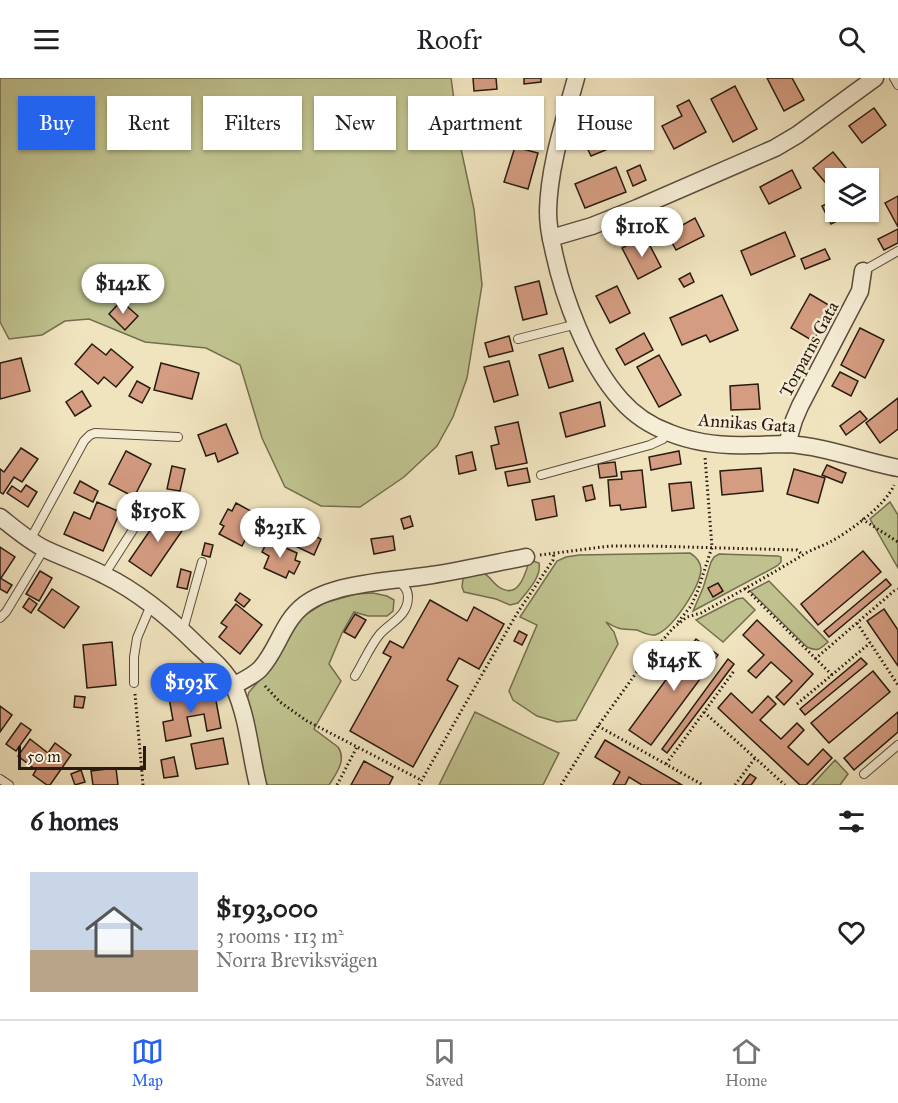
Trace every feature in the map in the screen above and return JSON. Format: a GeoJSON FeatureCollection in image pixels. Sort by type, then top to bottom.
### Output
{"type":"FeatureCollection","features":[{"type":"Feature","properties":{"kind":"street","name":"Annikas Gata"},"geometry":{"type":"LineString","coordinates":[[576,78],[550,182],[548,215],[551,238],[559,274],[577,324],[594,361],[621,400],[651,425],[668,433],[697,441],[725,445],[787,444],[832,452],[898,472]]}},
{"type":"Feature","properties":{"kind":"street"},"geometry":{"type":"LineString","coordinates":[[551,238],[628,212],[775,148],[797,135],[875,78]]}},
{"type":"Feature","properties":{"kind":"street","name":"Torparns Gata"},"geometry":{"type":"LineString","coordinates":[[787,444],[794,420],[857,298],[863,271]]}},
{"type":"Feature","properties":{"kind":"street"},"geometry":{"type":"LineString","coordinates":[[0,517],[37,544],[104,575],[151,605],[183,630],[213,660],[227,675],[240,705],[258,785]]}},
{"type":"Feature","properties":{"kind":"street"},"geometry":{"type":"LineString","coordinates":[[233,686],[253,674],[265,663],[285,627],[305,604],[337,590],[360,585],[432,575],[526,557]]}},
{"type":"Feature","properties":{"kind":"lane"},"geometry":{"type":"LineString","coordinates":[[894,78],[898,85]]}},
{"type":"Feature","properties":{"kind":"lane"},"geometry":{"type":"LineString","coordinates":[[863,271],[898,251]]}},
{"type":"Feature","properties":{"kind":"lane"},"geometry":{"type":"LineString","coordinates":[[518,339],[577,324]]}},
{"type":"Feature","properties":{"kind":"lane"},"geometry":{"type":"LineString","coordinates":[[0,618],[6,612],[84,441],[95,433],[178,437]]}},
{"type":"Feature","properties":{"kind":"lane"},"geometry":{"type":"LineString","coordinates":[[541,475],[650,445],[663,439],[668,433]]}},
{"type":"Feature","properties":{"kind":"lane"},"geometry":{"type":"LineString","coordinates":[[104,575],[145,511]]}},
{"type":"Feature","properties":{"kind":"lane"},"geometry":{"type":"LineString","coordinates":[[183,630],[202,562]]}},
{"type":"Feature","properties":{"kind":"lane"},"geometry":{"type":"LineString","coordinates":[[355,676],[380,635],[406,608],[407,591],[400,583],[392,581]]}},
{"type":"Feature","properties":{"kind":"lane"},"geometry":{"type":"LineString","coordinates":[[134,683],[137,638],[151,605]]}},
{"type":"Feature","properties":{"kind":"lane"},"geometry":{"type":"LineString","coordinates":[[864,774],[898,745]]}},
{"type":"Feature","properties":{"kind":"lane"},"geometry":{"type":"LineString","coordinates":[[0,779],[9,785]]}},
{"type":"Feature","properties":{"kind":"path"},"geometry":{"type":"LineString","coordinates":[[561,785],[598,726],[644,662],[691,606],[712,547],[705,460]]}},
{"type":"Feature","properties":{"kind":"path"},"geometry":{"type":"LineString","coordinates":[[673,628],[687,616],[701,613],[852,528],[886,500],[893,489],[898,472]]}},
{"type":"Feature","properties":{"kind":"path"},"geometry":{"type":"LineString","coordinates":[[862,519],[898,542]]}},
{"type":"Feature","properties":{"kind":"path"},"geometry":{"type":"LineString","coordinates":[[526,557],[610,546],[797,550],[803,555]]}},
{"type":"Feature","properties":{"kind":"path"},"geometry":{"type":"LineString","coordinates":[[419,785],[516,615],[553,560],[554,553]]}},
{"type":"Feature","properties":{"kind":"path"},"geometry":{"type":"LineString","coordinates":[[745,588],[832,675]]}},
{"type":"Feature","properties":{"kind":"path"},"geometry":{"type":"LineString","coordinates":[[815,659],[898,589]]}},
{"type":"Feature","properties":{"kind":"path"},"geometry":{"type":"LineString","coordinates":[[857,623],[898,685]]}},
{"type":"Feature","properties":{"kind":"path"},"geometry":{"type":"LineString","coordinates":[[797,704],[870,643]]}},
{"type":"Feature","properties":{"kind":"path"},"geometry":{"type":"LineString","coordinates":[[666,764],[735,670]]}},
{"type":"Feature","properties":{"kind":"path"},"geometry":{"type":"LineString","coordinates":[[253,674],[280,702],[307,721],[421,780]]}},
{"type":"Feature","properties":{"kind":"path"},"geometry":{"type":"LineString","coordinates":[[134,683],[143,785]]}},
{"type":"Feature","properties":{"kind":"path"},"geometry":{"type":"LineString","coordinates":[[704,712],[785,785]]}},
{"type":"Feature","properties":{"kind":"path"},"geometry":{"type":"LineString","coordinates":[[598,726],[703,785]]}},
{"type":"Feature","properties":{"kind":"path"},"geometry":{"type":"LineString","coordinates":[[337,785],[357,747]]}},
{"type":"Feature","properties":{"kind":"path"},"geometry":{"type":"LineString","coordinates":[[735,785],[755,758]]}},
{"type":"Feature","properties":{"kind":"green space"},"geometry":{"type":"Polygon","coordinates":[[[0,78],[451,78],[453,96],[408,96],[408,150],[461,150],[474,209],[482,285],[467,378],[453,417],[437,446],[404,477],[360,507],[321,506],[285,487],[262,438],[240,365],[206,348],[145,342],[89,319],[65,321],[42,335],[9,339],[0,322],[0,78]]]}},
{"type":"Feature","properties":{"kind":"green space"},"geometry":{"type":"Polygon","coordinates":[[[890,502],[898,515],[898,568],[870,519],[890,502]]]}},
{"type":"Feature","properties":{"kind":"green space"},"geometry":{"type":"Polygon","coordinates":[[[690,553],[700,563],[700,576],[691,596],[677,616],[662,631],[650,635],[637,630],[618,628],[606,622],[614,632],[618,644],[576,720],[557,722],[537,716],[513,700],[509,691],[537,625],[520,617],[557,561],[579,555],[690,553]]]}},
{"type":"Feature","properties":{"kind":"green space"},"geometry":{"type":"Polygon","coordinates":[[[719,554],[778,556],[781,557],[781,562],[693,611],[711,562],[719,554]]]}},
{"type":"Feature","properties":{"kind":"green space"},"geometry":{"type":"Polygon","coordinates":[[[529,562],[539,563],[538,574],[518,603],[510,605],[496,599],[464,592],[463,579],[480,573],[487,575],[499,587],[506,590],[516,588],[529,562]]]}},
{"type":"Feature","properties":{"kind":"green space"},"geometry":{"type":"Polygon","coordinates":[[[769,581],[828,642],[819,649],[807,647],[750,591],[769,581]]]}},
{"type":"Feature","properties":{"kind":"green space"},"geometry":{"type":"Polygon","coordinates":[[[373,593],[394,600],[393,611],[387,616],[368,616],[354,612],[329,664],[341,681],[314,729],[338,747],[341,762],[337,772],[329,785],[267,785],[252,730],[247,699],[249,692],[274,664],[289,632],[305,615],[324,603],[356,594],[373,593]]]}},
{"type":"Feature","properties":{"kind":"green space"},"geometry":{"type":"Polygon","coordinates":[[[743,598],[755,610],[723,642],[696,620],[737,599],[743,598]]]}},
{"type":"Feature","properties":{"kind":"green space"},"geometry":{"type":"Polygon","coordinates":[[[475,712],[559,753],[543,785],[439,785],[475,712]]]}},
{"type":"Feature","properties":{"kind":"green space"},"geometry":{"type":"Polygon","coordinates":[[[835,760],[848,774],[840,785],[812,785],[835,760]]]}},
{"type":"Feature","properties":{"kind":"building"},"geometry":{"type":"Polygon","coordinates":[[[473,78],[496,78],[497,89],[474,91],[473,78]]]}},
{"type":"Feature","properties":{"kind":"building"},"geometry":{"type":"Polygon","coordinates":[[[524,78],[541,78],[541,82],[524,84],[524,78]]]}},
{"type":"Feature","properties":{"kind":"building"},"geometry":{"type":"Polygon","coordinates":[[[767,78],[792,78],[804,100],[784,111],[767,78]]]}},
{"type":"Feature","properties":{"kind":"building"},"geometry":{"type":"Polygon","coordinates":[[[735,86],[757,129],[733,142],[711,99],[735,86]]]}},
{"type":"Feature","properties":{"kind":"building"},"geometry":{"type":"Polygon","coordinates":[[[689,100],[706,132],[674,149],[662,126],[682,116],[677,106],[689,100]]]}},
{"type":"Feature","properties":{"kind":"building"},"geometry":{"type":"Polygon","coordinates":[[[874,108],[886,125],[862,143],[849,126],[874,108]]]}},
{"type":"Feature","properties":{"kind":"building"},"geometry":{"type":"Polygon","coordinates":[[[514,150],[538,153],[528,189],[504,182],[514,150]]]}},
{"type":"Feature","properties":{"kind":"building"},"geometry":{"type":"Polygon","coordinates":[[[588,150],[606,150],[591,156],[588,150]]]}},
{"type":"Feature","properties":{"kind":"building"},"geometry":{"type":"Polygon","coordinates":[[[833,152],[846,168],[825,168],[825,182],[813,168],[833,152]]]}},
{"type":"Feature","properties":{"kind":"building"},"geometry":{"type":"Polygon","coordinates":[[[640,165],[646,180],[633,186],[627,171],[640,165]]]}},
{"type":"Feature","properties":{"kind":"building"},"geometry":{"type":"Polygon","coordinates":[[[616,167],[626,192],[585,208],[575,184],[616,167]]]}},
{"type":"Feature","properties":{"kind":"building"},"geometry":{"type":"Polygon","coordinates":[[[792,170],[801,188],[769,204],[760,187],[792,170]]]}},
{"type":"Feature","properties":{"kind":"building"},"geometry":{"type":"Polygon","coordinates":[[[898,196],[898,227],[885,203],[898,196]]]}},
{"type":"Feature","properties":{"kind":"building"},"geometry":{"type":"Polygon","coordinates":[[[695,218],[704,236],[676,250],[669,237],[679,232],[677,228],[695,218]]]}},
{"type":"Feature","properties":{"kind":"building"},"geometry":{"type":"Polygon","coordinates":[[[898,229],[898,243],[884,250],[878,239],[898,229]]]}},
{"type":"Feature","properties":{"kind":"building"},"geometry":{"type":"Polygon","coordinates":[[[785,232],[795,256],[751,275],[741,251],[785,232]]]}},
{"type":"Feature","properties":{"kind":"building"},"geometry":{"type":"Polygon","coordinates":[[[645,236],[661,267],[638,279],[622,248],[645,236]]]}},
{"type":"Feature","properties":{"kind":"building"},"geometry":{"type":"Polygon","coordinates":[[[825,249],[830,259],[805,269],[801,259],[825,249]]]}},
{"type":"Feature","properties":{"kind":"building"},"geometry":{"type":"Polygon","coordinates":[[[690,273],[694,282],[684,287],[679,279],[690,273]]]}},
{"type":"Feature","properties":{"kind":"building"},"geometry":{"type":"Polygon","coordinates":[[[539,281],[547,314],[523,320],[515,287],[539,281]]]}},
{"type":"Feature","properties":{"kind":"building"},"geometry":{"type":"Polygon","coordinates":[[[617,286],[630,313],[610,323],[596,296],[617,286]]]}},
{"type":"Feature","properties":{"kind":"building"},"geometry":{"type":"Polygon","coordinates":[[[810,294],[832,307],[813,341],[791,328],[810,294]]]}},
{"type":"Feature","properties":{"kind":"building"},"geometry":{"type":"Polygon","coordinates":[[[722,295],[738,330],[710,342],[706,335],[682,345],[670,318],[722,295]]]}},
{"type":"Feature","properties":{"kind":"building"},"geometry":{"type":"Polygon","coordinates":[[[121,301],[138,316],[125,330],[109,314],[121,301]]]}},
{"type":"Feature","properties":{"kind":"building"},"geometry":{"type":"Polygon","coordinates":[[[860,328],[884,340],[865,378],[841,365],[860,328]]]}},
{"type":"Feature","properties":{"kind":"building"},"geometry":{"type":"Polygon","coordinates":[[[644,333],[653,350],[625,365],[616,349],[644,333]]]}},
{"type":"Feature","properties":{"kind":"building"},"geometry":{"type":"Polygon","coordinates":[[[509,336],[513,351],[489,357],[485,343],[509,336]]]}},
{"type":"Feature","properties":{"kind":"building"},"geometry":{"type":"Polygon","coordinates":[[[92,344],[106,355],[111,349],[133,367],[116,387],[104,377],[98,384],[75,364],[92,344]]]}},
{"type":"Feature","properties":{"kind":"building"},"geometry":{"type":"Polygon","coordinates":[[[563,348],[573,381],[549,388],[539,355],[563,348]]]}},
{"type":"Feature","properties":{"kind":"building"},"geometry":{"type":"Polygon","coordinates":[[[659,355],[681,395],[659,407],[637,367],[659,355]]]}},
{"type":"Feature","properties":{"kind":"building"},"geometry":{"type":"Polygon","coordinates":[[[21,358],[30,391],[0,399],[0,363],[21,358]]]}},
{"type":"Feature","properties":{"kind":"building"},"geometry":{"type":"Polygon","coordinates":[[[509,361],[518,395],[494,402],[484,367],[509,361]]]}},
{"type":"Feature","properties":{"kind":"building"},"geometry":{"type":"Polygon","coordinates":[[[161,363],[199,373],[192,399],[154,390],[161,363]]]}},
{"type":"Feature","properties":{"kind":"building"},"geometry":{"type":"Polygon","coordinates":[[[840,372],[858,381],[851,396],[832,386],[840,372]]]}},
{"type":"Feature","properties":{"kind":"building"},"geometry":{"type":"Polygon","coordinates":[[[137,381],[150,388],[142,403],[129,396],[137,381]]]}},
{"type":"Feature","properties":{"kind":"building"},"geometry":{"type":"Polygon","coordinates":[[[758,384],[760,409],[731,410],[730,386],[758,384]]]}},
{"type":"Feature","properties":{"kind":"building"},"geometry":{"type":"Polygon","coordinates":[[[82,391],[91,406],[75,416],[66,402],[82,391]]]}},
{"type":"Feature","properties":{"kind":"building"},"geometry":{"type":"Polygon","coordinates":[[[898,398],[898,429],[880,443],[866,423],[898,398]]]}},
{"type":"Feature","properties":{"kind":"building"},"geometry":{"type":"Polygon","coordinates":[[[600,402],[605,426],[566,437],[560,413],[600,402]]]}},
{"type":"Feature","properties":{"kind":"building"},"geometry":{"type":"Polygon","coordinates":[[[860,411],[867,419],[846,435],[840,426],[860,411]]]}},
{"type":"Feature","properties":{"kind":"building"},"geometry":{"type":"Polygon","coordinates":[[[518,422],[527,463],[496,469],[491,446],[499,444],[495,427],[518,422]]]}},
{"type":"Feature","properties":{"kind":"building"},"geometry":{"type":"Polygon","coordinates":[[[226,424],[238,453],[218,462],[215,453],[206,456],[198,435],[226,424]]]}},
{"type":"Feature","properties":{"kind":"building"},"geometry":{"type":"Polygon","coordinates":[[[21,448],[38,459],[22,482],[14,477],[3,494],[0,492],[0,469],[4,472],[21,448]]]}},
{"type":"Feature","properties":{"kind":"building"},"geometry":{"type":"Polygon","coordinates":[[[126,451],[151,464],[134,497],[109,484],[126,451]]]}},
{"type":"Feature","properties":{"kind":"building"},"geometry":{"type":"Polygon","coordinates":[[[679,451],[681,464],[651,470],[649,457],[679,451]]]}},
{"type":"Feature","properties":{"kind":"building"},"geometry":{"type":"Polygon","coordinates":[[[472,452],[476,470],[459,474],[456,456],[472,452]]]}},
{"type":"Feature","properties":{"kind":"building"},"geometry":{"type":"Polygon","coordinates":[[[615,462],[617,476],[600,478],[598,464],[615,462]]]}},
{"type":"Feature","properties":{"kind":"building"},"geometry":{"type":"Polygon","coordinates":[[[827,465],[846,473],[842,483],[822,475],[827,465]]]}},
{"type":"Feature","properties":{"kind":"building"},"geometry":{"type":"Polygon","coordinates":[[[172,466],[185,469],[180,491],[167,489],[172,466]]]}},
{"type":"Feature","properties":{"kind":"building"},"geometry":{"type":"Polygon","coordinates":[[[527,468],[530,482],[508,486],[505,472],[527,468]]]}},
{"type":"Feature","properties":{"kind":"building"},"geometry":{"type":"Polygon","coordinates":[[[761,468],[763,491],[722,495],[720,471],[761,468]]]}},
{"type":"Feature","properties":{"kind":"building"},"geometry":{"type":"Polygon","coordinates":[[[794,469],[825,478],[818,503],[787,494],[794,469]]]}},
{"type":"Feature","properties":{"kind":"building"},"geometry":{"type":"Polygon","coordinates":[[[642,470],[646,507],[621,510],[620,505],[610,506],[608,480],[622,479],[621,472],[642,470]]]}},
{"type":"Feature","properties":{"kind":"building"},"geometry":{"type":"Polygon","coordinates":[[[80,481],[98,491],[93,502],[74,493],[80,481]]]}},
{"type":"Feature","properties":{"kind":"building"},"geometry":{"type":"Polygon","coordinates":[[[691,482],[694,508],[672,511],[669,484],[691,482]]]}},
{"type":"Feature","properties":{"kind":"building"},"geometry":{"type":"Polygon","coordinates":[[[26,485],[37,492],[28,507],[7,493],[12,486],[21,492],[26,485]]]}},
{"type":"Feature","properties":{"kind":"building"},"geometry":{"type":"Polygon","coordinates":[[[592,485],[595,499],[586,501],[583,487],[592,485]]]}},
{"type":"Feature","properties":{"kind":"building"},"geometry":{"type":"Polygon","coordinates":[[[554,496],[557,516],[536,520],[532,500],[554,496]]]}},
{"type":"Feature","properties":{"kind":"building"},"geometry":{"type":"Polygon","coordinates":[[[97,502],[120,512],[103,551],[64,534],[74,512],[90,519],[97,502]]]}},
{"type":"Feature","properties":{"kind":"building"},"geometry":{"type":"Polygon","coordinates":[[[236,503],[258,515],[242,546],[219,534],[224,526],[220,524],[228,509],[232,511],[236,503]]]}},
{"type":"Feature","properties":{"kind":"building"},"geometry":{"type":"Polygon","coordinates":[[[164,510],[186,525],[151,576],[129,561],[164,510]]]}},
{"type":"Feature","properties":{"kind":"building"},"geometry":{"type":"Polygon","coordinates":[[[269,515],[277,518],[274,526],[266,523],[269,515]]]}},
{"type":"Feature","properties":{"kind":"building"},"geometry":{"type":"Polygon","coordinates":[[[410,516],[413,526],[404,529],[401,519],[410,516]]]}},
{"type":"Feature","properties":{"kind":"building"},"geometry":{"type":"Polygon","coordinates":[[[300,529],[321,539],[314,555],[293,545],[300,529]]]}},
{"type":"Feature","properties":{"kind":"building"},"geometry":{"type":"Polygon","coordinates":[[[393,536],[395,550],[374,554],[371,539],[393,536]]]}},
{"type":"Feature","properties":{"kind":"building"},"geometry":{"type":"Polygon","coordinates":[[[268,540],[297,553],[295,560],[300,562],[294,574],[289,571],[286,578],[264,568],[269,556],[262,552],[268,540]]]}},
{"type":"Feature","properties":{"kind":"building"},"geometry":{"type":"Polygon","coordinates":[[[205,543],[213,545],[210,557],[202,555],[205,543]]]}},
{"type":"Feature","properties":{"kind":"building"},"geometry":{"type":"Polygon","coordinates":[[[0,547],[15,557],[1,578],[0,577],[0,547]]]}},
{"type":"Feature","properties":{"kind":"building"},"geometry":{"type":"Polygon","coordinates":[[[863,551],[881,572],[818,625],[801,604],[863,551]]]}},
{"type":"Feature","properties":{"kind":"building"},"geometry":{"type":"Polygon","coordinates":[[[181,569],[191,572],[187,589],[177,587],[181,569]]]}},
{"type":"Feature","properties":{"kind":"building"},"geometry":{"type":"Polygon","coordinates":[[[40,571],[52,578],[39,601],[26,594],[40,571]]]}},
{"type":"Feature","properties":{"kind":"building"},"geometry":{"type":"Polygon","coordinates":[[[0,578],[12,585],[7,593],[0,589],[0,578]]]}},
{"type":"Feature","properties":{"kind":"building"},"geometry":{"type":"Polygon","coordinates":[[[886,579],[891,585],[829,637],[824,631],[886,579]]]}},
{"type":"Feature","properties":{"kind":"building"},"geometry":{"type":"Polygon","coordinates":[[[718,583],[723,591],[713,597],[708,588],[718,583]]]}},
{"type":"Feature","properties":{"kind":"building"},"geometry":{"type":"Polygon","coordinates":[[[52,589],[79,607],[64,628],[38,610],[52,589]]]}},
{"type":"Feature","properties":{"kind":"building"},"geometry":{"type":"Polygon","coordinates":[[[240,593],[250,600],[244,607],[235,600],[240,593]]]}},
{"type":"Feature","properties":{"kind":"building"},"geometry":{"type":"Polygon","coordinates":[[[29,598],[37,604],[31,613],[23,607],[29,598]]]}},
{"type":"Feature","properties":{"kind":"building"},"geometry":{"type":"Polygon","coordinates":[[[430,600],[467,621],[474,607],[504,624],[479,669],[459,658],[447,680],[458,686],[413,767],[350,731],[391,657],[383,653],[390,641],[403,648],[430,600]]]}},
{"type":"Feature","properties":{"kind":"building"},"geometry":{"type":"Polygon","coordinates":[[[236,604],[262,625],[240,654],[219,637],[227,627],[221,623],[236,604]]]}},
{"type":"Feature","properties":{"kind":"building"},"geometry":{"type":"Polygon","coordinates":[[[884,609],[898,630],[898,666],[867,621],[884,609]]]}},
{"type":"Feature","properties":{"kind":"building"},"geometry":{"type":"Polygon","coordinates":[[[355,614],[366,620],[355,638],[344,632],[355,614]]]}},
{"type":"Feature","properties":{"kind":"building"},"geometry":{"type":"Polygon","coordinates":[[[757,620],[813,674],[784,705],[776,697],[792,681],[771,662],[756,678],[748,671],[764,655],[743,635],[757,620]]]}},
{"type":"Feature","properties":{"kind":"building"},"geometry":{"type":"Polygon","coordinates":[[[519,631],[527,635],[522,645],[514,641],[519,631]]]}},
{"type":"Feature","properties":{"kind":"building"},"geometry":{"type":"Polygon","coordinates":[[[696,639],[718,655],[651,745],[629,730],[696,639]]]}},
{"type":"Feature","properties":{"kind":"building"},"geometry":{"type":"Polygon","coordinates":[[[112,642],[116,685],[87,688],[83,645],[112,642]]]}},
{"type":"Feature","properties":{"kind":"building"},"geometry":{"type":"Polygon","coordinates":[[[861,658],[867,664],[805,715],[800,709],[861,658]]]}},
{"type":"Feature","properties":{"kind":"building"},"geometry":{"type":"Polygon","coordinates":[[[728,659],[734,664],[667,753],[662,749],[728,659]]]}},
{"type":"Feature","properties":{"kind":"building"},"geometry":{"type":"Polygon","coordinates":[[[873,671],[890,692],[829,743],[811,723],[873,671]]]}},
{"type":"Feature","properties":{"kind":"building"},"geometry":{"type":"Polygon","coordinates":[[[214,690],[221,728],[207,731],[204,714],[187,717],[191,736],[166,741],[163,722],[173,720],[169,698],[214,690]]]}},
{"type":"Feature","properties":{"kind":"building"},"geometry":{"type":"Polygon","coordinates":[[[731,693],[752,713],[768,696],[776,704],[760,720],[781,739],[797,723],[804,730],[788,747],[808,765],[823,749],[832,758],[806,785],[800,785],[718,708],[731,693]]]}},
{"type":"Feature","properties":{"kind":"building"},"geometry":{"type":"Polygon","coordinates":[[[75,696],[85,697],[83,708],[74,707],[75,696]]]}},
{"type":"Feature","properties":{"kind":"building"},"geometry":{"type":"Polygon","coordinates":[[[0,706],[12,715],[0,732],[0,706]]]}},
{"type":"Feature","properties":{"kind":"building"},"geometry":{"type":"Polygon","coordinates":[[[898,712],[898,732],[854,770],[844,758],[898,712]]]}},
{"type":"Feature","properties":{"kind":"building"},"geometry":{"type":"Polygon","coordinates":[[[21,723],[31,730],[16,751],[6,744],[21,723]]]}},
{"type":"Feature","properties":{"kind":"building"},"geometry":{"type":"Polygon","coordinates":[[[223,738],[228,764],[196,769],[191,744],[223,738]]]}},
{"type":"Feature","properties":{"kind":"building"},"geometry":{"type":"Polygon","coordinates":[[[30,739],[48,753],[55,743],[71,755],[50,785],[33,775],[36,770],[18,756],[30,739]]]}},
{"type":"Feature","properties":{"kind":"building"},"geometry":{"type":"Polygon","coordinates":[[[605,740],[682,785],[642,785],[629,777],[625,785],[613,785],[620,772],[595,757],[605,740]]]}},
{"type":"Feature","properties":{"kind":"building"},"geometry":{"type":"Polygon","coordinates":[[[174,757],[178,776],[164,778],[161,760],[174,757]]]}},
{"type":"Feature","properties":{"kind":"building"},"geometry":{"type":"Polygon","coordinates":[[[364,761],[393,777],[389,785],[351,785],[364,761]]]}},
{"type":"Feature","properties":{"kind":"building"},"geometry":{"type":"Polygon","coordinates":[[[116,768],[118,785],[93,785],[91,771],[116,768]]]}},
{"type":"Feature","properties":{"kind":"building"},"geometry":{"type":"Polygon","coordinates":[[[81,770],[85,782],[75,785],[71,774],[81,770]]]}},
{"type":"Feature","properties":{"kind":"building"},"geometry":{"type":"Polygon","coordinates":[[[750,774],[756,778],[751,785],[742,785],[750,774]]]}}]}
